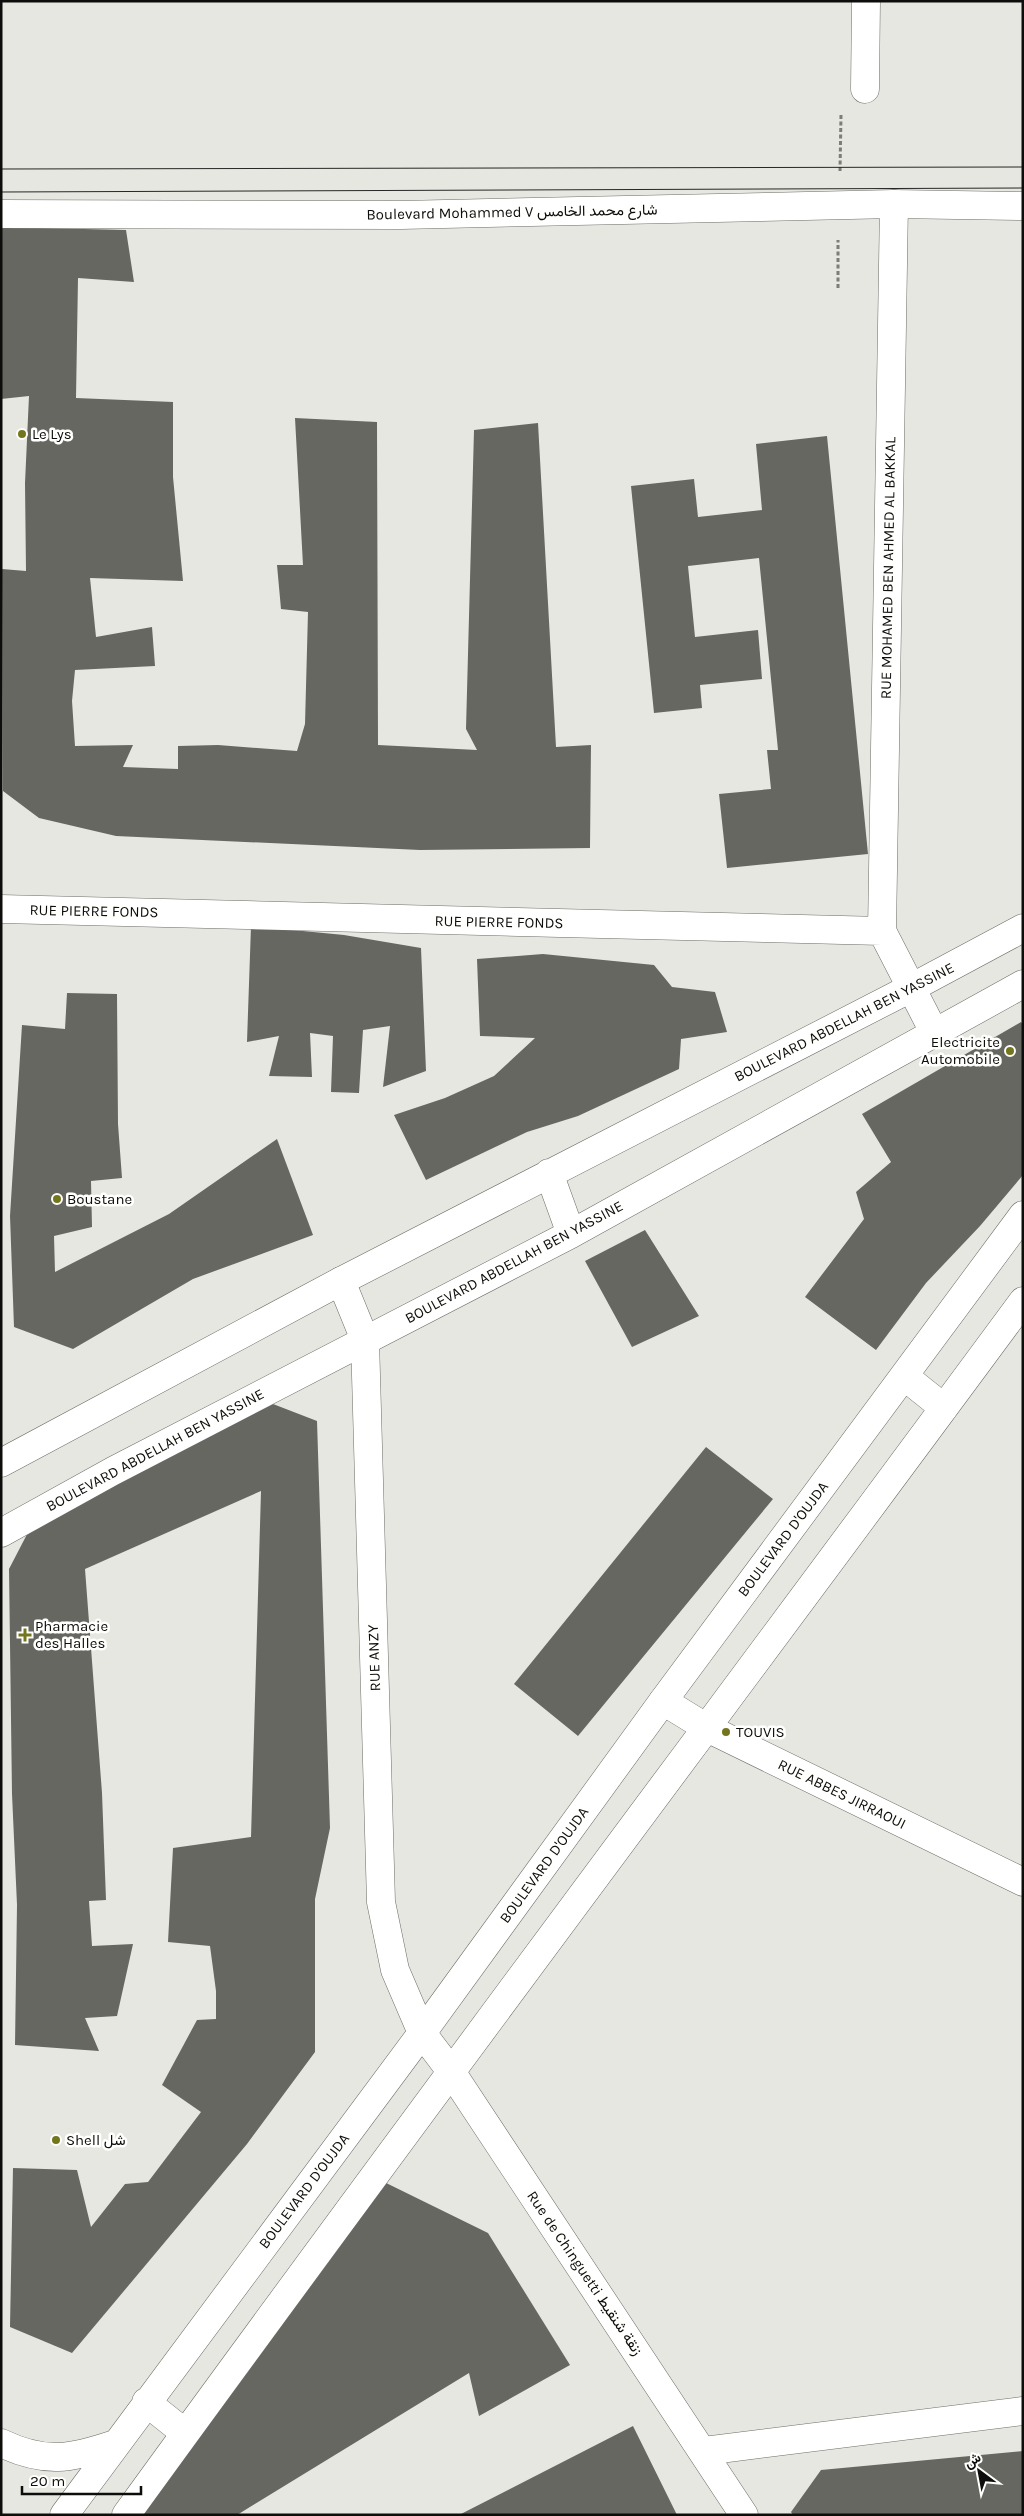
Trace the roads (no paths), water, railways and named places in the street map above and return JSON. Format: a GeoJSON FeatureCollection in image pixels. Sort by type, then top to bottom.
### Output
{"type":"FeatureCollection","features":[{"type":"Feature","properties":{"kind":"street"},"geometry":{"type":"LineString","coordinates":[[865,89],[866,1]]}},
{"type":"Feature","properties":{"kind":"street","name":"Boulevard Mohammed V شارع محمد الخامس"},"geometry":{"type":"LineString","coordinates":[[1,214],[401,215],[894,204],[1023,206]]}},
{"type":"Feature","properties":{"kind":"street","name":"RUE MOHAMED BEN AHMED AL BAKKAL"},"geometry":{"type":"LineString","coordinates":[[882,932],[894,204]]}},
{"type":"Feature","properties":{"kind":"street","name":"RUE PIERRE FONDS"},"geometry":{"type":"LineString","coordinates":[[1,909],[882,932]]}},
{"type":"Feature","properties":{"kind":"street","name":"BOULEVARD ABDELLAH BEN YASSINE"},"geometry":{"type":"LineString","coordinates":[[1,1463],[341,1281],[911,988],[1023,928]]}},
{"type":"Feature","properties":{"kind":"street"},"geometry":{"type":"LineString","coordinates":[[882,932],[934,1034]]}},
{"type":"Feature","properties":{"kind":"street","name":"BOULEVARD ABDELLAH BEN YASSINE"},"geometry":{"type":"LineString","coordinates":[[1,1533],[113,1471],[571,1234],[1023,984]]}},
{"type":"Feature","properties":{"kind":"street"},"geometry":{"type":"LineString","coordinates":[[549,1173],[571,1234]]}},
{"type":"Feature","properties":{"kind":"street","name":"BOULEVARD D'OUJDA"},"geometry":{"type":"LineString","coordinates":[[64,2515],[146,2402],[422,2033],[663,1701],[1020,1223]]}},
{"type":"Feature","properties":{"kind":"street","name":"RUE ANZY"},"geometry":{"type":"LineString","coordinates":[[341,1281],[365,1340],[381,1902],[395,1970],[422,2033]]}},
{"type":"Feature","properties":{"kind":"street"},"geometry":{"type":"LineString","coordinates":[[126,2515],[450,2070],[707,1728],[1023,1301]]}},
{"type":"Feature","properties":{"kind":"street"},"geometry":{"type":"LineString","coordinates":[[904,1376],[944,1408]]}},
{"type":"Feature","properties":{"kind":"street","name":"RUE ABBES JIRRAOUI"},"geometry":{"type":"LineString","coordinates":[[663,1701],[707,1728],[1023,1882]]}},
{"type":"Feature","properties":{"kind":"street","name":"Rue de Chinguetti زنقة شنقيط"},"geometry":{"type":"LineString","coordinates":[[422,2033],[450,2070],[704,2451],[744,2515]]}},
{"type":"Feature","properties":{"kind":"street"},"geometry":{"type":"LineString","coordinates":[[146,2402],[185,2433]]}},
{"type":"Feature","properties":{"kind":"street"},"geometry":{"type":"LineString","coordinates":[[704,2451],[1023,2411]]}},
{"type":"Feature","properties":{"kind":"street"},"geometry":{"type":"LineString","coordinates":[[1,2443],[33,2454],[64,2457],[81,2456],[115,2444]]}},
{"type":"Feature","properties":{"kind":"tram line"},"geometry":{"type":"LineString","coordinates":[[1,169],[1023,167]]}},
{"type":"Feature","properties":{"kind":"tram line"},"geometry":{"type":"LineString","coordinates":[[1,192],[1023,188]]}},
{"type":"Feature","properties":{"kind":"place","name":"Le Lys"},"geometry":{"type":"Point","coordinates":[22,434]}},
{"type":"Feature","properties":{"kind":"place","name":"Electricite Automobile"},"geometry":{"type":"Point","coordinates":[1010,1051]}},
{"type":"Feature","properties":{"kind":"place","name":"Boustane"},"geometry":{"type":"Point","coordinates":[57,1199]}},
{"type":"Feature","properties":{"kind":"place","name":"Pharmacie des Halles"},"geometry":{"type":"Point","coordinates":[25,1635]}},
{"type":"Feature","properties":{"kind":"place","name":"TOUVIS"},"geometry":{"type":"Point","coordinates":[726,1732]}},
{"type":"Feature","properties":{"kind":"place","name":"Shell شل"},"geometry":{"type":"Point","coordinates":[56,2140]}}]}
